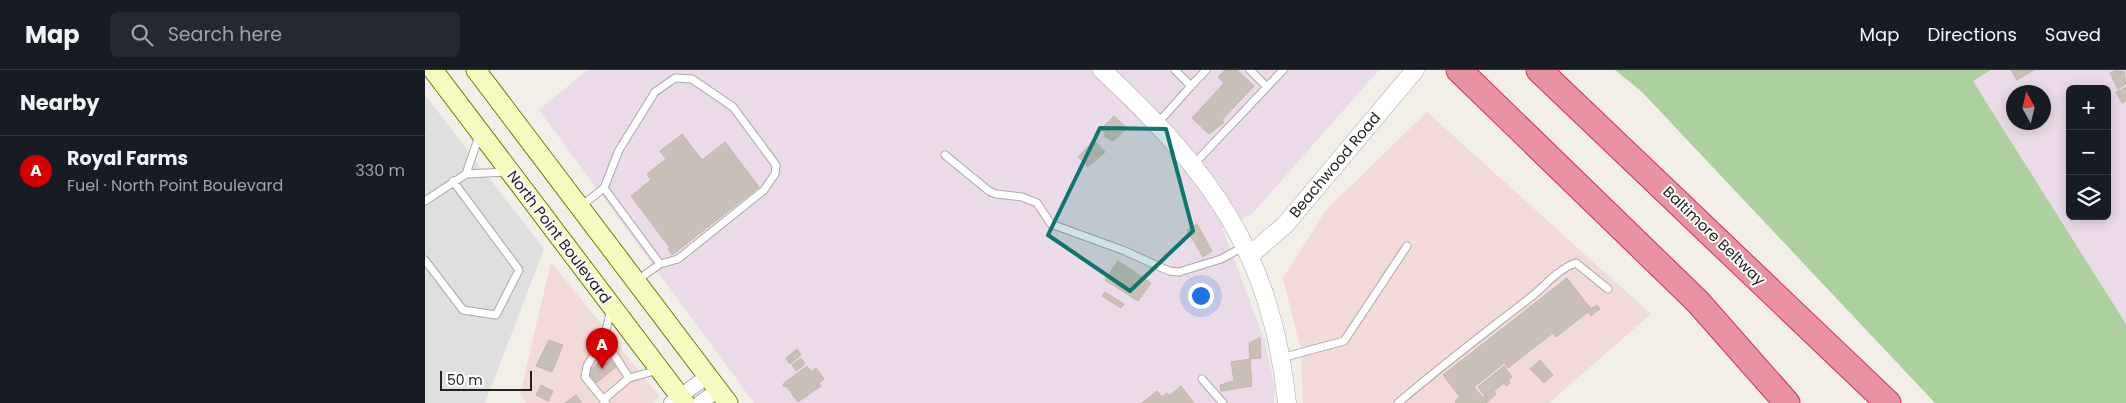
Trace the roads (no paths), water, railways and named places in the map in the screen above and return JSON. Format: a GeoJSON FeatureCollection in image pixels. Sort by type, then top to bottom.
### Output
{"type":"FeatureCollection","features":[{"type":"Feature","properties":{"kind":"highway"},"geometry":{"type":"LineString","coordinates":[[1459,70],[1697,302],[1787,403]]}},
{"type":"Feature","properties":{"kind":"highway","name":"Baltimore Beltway"},"geometry":{"type":"LineString","coordinates":[[1539,70],[1888,403]]}},
{"type":"Feature","properties":{"kind":"main road","name":"North Point Boulevard"},"geometry":{"type":"LineString","coordinates":[[433,70],[659,369],[679,401]]}},
{"type":"Feature","properties":{"kind":"main road"},"geometry":{"type":"LineString","coordinates":[[476,70],[718,390]]}},
{"type":"Feature","properties":{"kind":"street"},"geometry":{"type":"LineString","coordinates":[[1101,70],[1157,124],[1193,165],[1229,216],[1248,251],[1267,300],[1281,358],[1287,403]]}},
{"type":"Feature","properties":{"kind":"street","name":"Beachwood Road"},"geometry":{"type":"LineString","coordinates":[[1248,251],[1285,225],[1412,73]]}},
{"type":"Feature","properties":{"kind":"street"},"geometry":{"type":"LineString","coordinates":[[679,401],[718,390]]}},
{"type":"Feature","properties":{"kind":"street"},"geometry":{"type":"LineString","coordinates":[[700,403],[718,390]]}},
{"type":"Feature","properties":{"kind":"lane"},"geometry":{"type":"LineString","coordinates":[[1175,70],[1191,86]]}},
{"type":"Feature","properties":{"kind":"lane"},"geometry":{"type":"LineString","coordinates":[[1157,124],[1206,70]]}},
{"type":"Feature","properties":{"kind":"lane"},"geometry":{"type":"LineString","coordinates":[[1250,70],[1267,87]]}},
{"type":"Feature","properties":{"kind":"lane"},"geometry":{"type":"LineString","coordinates":[[1193,165],[1283,70]]}},
{"type":"Feature","properties":{"kind":"lane"},"geometry":{"type":"LineString","coordinates":[[580,207],[603,188],[619,150],[655,92],[675,78],[692,79],[733,106],[776,165],[775,174],[764,190],[678,259],[660,264],[636,281]]}},
{"type":"Feature","properties":{"kind":"lane"},"geometry":{"type":"LineString","coordinates":[[466,174],[480,133]]}},
{"type":"Feature","properties":{"kind":"lane"},"geometry":{"type":"LineString","coordinates":[[945,155],[989,191],[996,194],[1022,197],[1037,203],[1051,224],[1125,250],[1169,271],[1179,272],[1248,251]]}},
{"type":"Feature","properties":{"kind":"lane"},"geometry":{"type":"LineString","coordinates":[[425,201],[466,174],[510,172]]}},
{"type":"Feature","properties":{"kind":"lane"},"geometry":{"type":"LineString","coordinates":[[425,260],[463,310],[496,315],[519,270],[453,181]]}},
{"type":"Feature","properties":{"kind":"lane"},"geometry":{"type":"LineString","coordinates":[[603,188],[660,264]]}},
{"type":"Feature","properties":{"kind":"lane"},"geometry":{"type":"LineString","coordinates":[[1281,358],[1345,341],[1407,246]]}},
{"type":"Feature","properties":{"kind":"lane"},"geometry":{"type":"LineString","coordinates":[[1399,403],[1454,356],[1533,295],[1565,267],[1576,263],[1608,289]]}},
{"type":"Feature","properties":{"kind":"lane"},"geometry":{"type":"LineString","coordinates":[[612,306],[604,339],[587,366],[585,378],[605,402],[629,378],[659,369]]}},
{"type":"Feature","properties":{"kind":"lane"},"geometry":{"type":"LineString","coordinates":[[604,339],[629,378]]}},
{"type":"Feature","properties":{"kind":"lane"},"geometry":{"type":"LineString","coordinates":[[1202,379],[1223,403]]}},
{"type":"Feature","properties":{"kind":"place","name":"Royal Farms"},"geometry":{"type":"Point","coordinates":[602,369]}}]}
